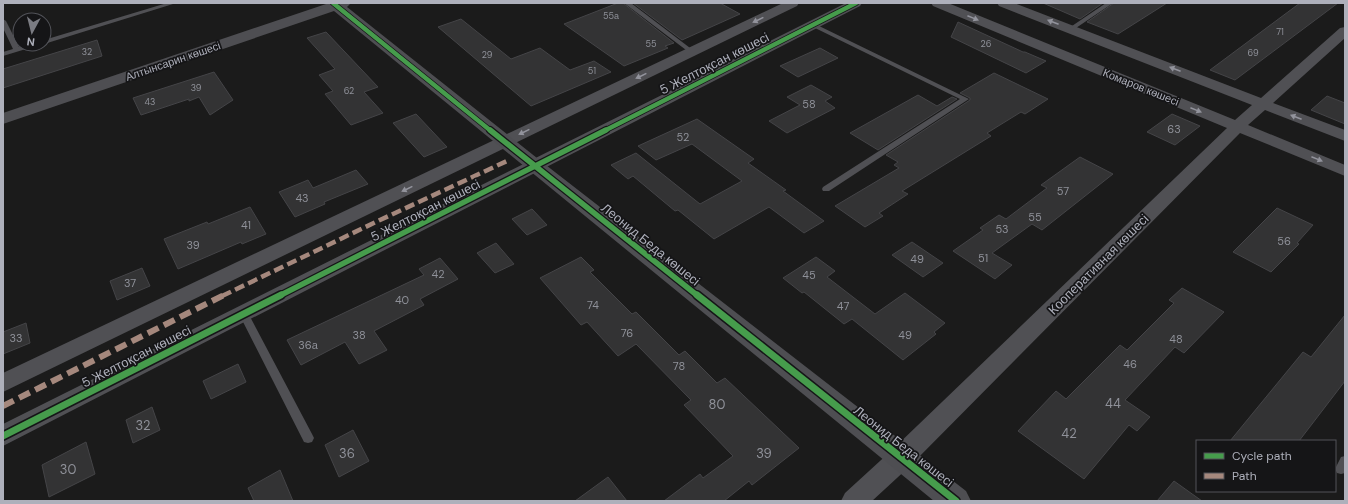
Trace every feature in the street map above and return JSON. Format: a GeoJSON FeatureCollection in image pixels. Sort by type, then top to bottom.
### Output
{"type":"FeatureCollection","features":[{"type":"Feature","properties":{"kind":"street","name":"5 Желтоқсан көшесі"},"geometry":{"type":"LineString","coordinates":[[3,383],[793,3]]}},
{"type":"Feature","properties":{"kind":"street","name":"5 Желтоқсан көшесі"},"geometry":{"type":"LineString","coordinates":[[3,436],[856,3]]}},
{"type":"Feature","properties":{"kind":"street","name":"Комаров көшесі"},"geometry":{"type":"LineString","coordinates":[[936,3],[1345,171]]}},
{"type":"Feature","properties":{"kind":"street"},"geometry":{"type":"LineString","coordinates":[[1003,3],[1345,136]]}},
{"type":"Feature","properties":{"kind":"street","name":"Алтынсарин көшесі"},"geometry":{"type":"LineString","coordinates":[[3,119],[338,4]]}},
{"type":"Feature","properties":{"kind":"street","name":"Леонид Беда көшесі"},"geometry":{"type":"LineString","coordinates":[[338,4],[505,142],[956,501]]}},
{"type":"Feature","properties":{"kind":"street","name":"Кооперативная көшесі"},"geometry":{"type":"LineString","coordinates":[[854,501],[901,458],[1237,127],[1344,33]]}},
{"type":"Feature","properties":{"kind":"lane"},"geometry":{"type":"LineString","coordinates":[[52,40],[170,3]]}},
{"type":"Feature","properties":{"kind":"lane"},"geometry":{"type":"LineString","coordinates":[[627,3],[692,52]]}},
{"type":"Feature","properties":{"kind":"lane"},"geometry":{"type":"LineString","coordinates":[[1071,29],[1110,3]]}},
{"type":"Feature","properties":{"kind":"lane"},"geometry":{"type":"LineString","coordinates":[[3,21],[12,40]]}},
{"type":"Feature","properties":{"kind":"lane"},"geometry":{"type":"LineString","coordinates":[[813,25],[965,99],[826,189]]}},
{"type":"Feature","properties":{"kind":"lane"},"geometry":{"type":"LineString","coordinates":[[244,314],[308,438]]}},
{"type":"Feature","properties":{"kind":"building"},"geometry":{"type":"Polygon","coordinates":[[[618,3],[623,3],[674,43],[665,46],[668,48],[624,66],[564,24],[618,3]]]}},
{"type":"Feature","properties":{"kind":"building"},"geometry":{"type":"Polygon","coordinates":[[[633,3],[720,3],[740,14],[682,40],[633,3]]]}},
{"type":"Feature","properties":{"kind":"building"},"geometry":{"type":"Polygon","coordinates":[[[1043,3],[1103,3],[1080,19],[1043,3]]]}},
{"type":"Feature","properties":{"kind":"building"},"geometry":{"type":"Polygon","coordinates":[[[1114,3],[1167,3],[1118,34],[1087,22],[1114,3]]]}},
{"type":"Feature","properties":{"kind":"building"},"geometry":{"type":"Polygon","coordinates":[[[1300,3],[1338,3],[1235,80],[1210,70],[1300,3]]]}},
{"type":"Feature","properties":{"kind":"building"},"geometry":{"type":"Polygon","coordinates":[[[461,19],[511,59],[540,48],[570,70],[594,61],[611,72],[531,106],[438,27],[461,19]]]}},
{"type":"Feature","properties":{"kind":"building"},"geometry":{"type":"Polygon","coordinates":[[[958,22],[1046,61],[1026,73],[951,37],[958,22]]]}},
{"type":"Feature","properties":{"kind":"building"},"geometry":{"type":"Polygon","coordinates":[[[326,32],[378,87],[364,92],[383,113],[351,125],[325,94],[333,91],[319,75],[335,69],[307,38],[326,32]]]}},
{"type":"Feature","properties":{"kind":"building"},"geometry":{"type":"Polygon","coordinates":[[[97,40],[102,56],[3,88],[3,69],[97,40]]]}},
{"type":"Feature","properties":{"kind":"building"},"geometry":{"type":"Polygon","coordinates":[[[820,48],[838,58],[798,77],[780,66],[820,48]]]}},
{"type":"Feature","properties":{"kind":"building"},"geometry":{"type":"Polygon","coordinates":[[[214,72],[233,100],[210,115],[199,97],[141,115],[133,98],[214,72]]]}},
{"type":"Feature","properties":{"kind":"building"},"geometry":{"type":"Polygon","coordinates":[[[994,73],[1048,99],[1025,114],[1021,112],[987,133],[991,136],[902,191],[908,194],[879,213],[883,216],[865,227],[835,206],[899,168],[894,165],[898,162],[886,155],[970,100],[970,98],[960,93],[994,73]]]}},
{"type":"Feature","properties":{"kind":"building"},"geometry":{"type":"Polygon","coordinates":[[[811,85],[832,97],[825,101],[835,108],[787,133],[769,121],[800,105],[787,97],[811,85]]]}},
{"type":"Feature","properties":{"kind":"building"},"geometry":{"type":"Polygon","coordinates":[[[918,95],[937,106],[952,97],[957,99],[878,150],[850,133],[918,95]]]}},
{"type":"Feature","properties":{"kind":"building"},"geometry":{"type":"Polygon","coordinates":[[[1327,96],[1345,103],[1345,124],[1311,110],[1327,96]]]}},
{"type":"Feature","properties":{"kind":"building"},"geometry":{"type":"Polygon","coordinates":[[[416,114],[447,147],[424,157],[393,123],[416,114]]]}},
{"type":"Feature","properties":{"kind":"building"},"geometry":{"type":"Polygon","coordinates":[[[1172,114],[1200,126],[1175,145],[1147,132],[1172,114]]]}},
{"type":"Feature","properties":{"kind":"building"},"geometry":{"type":"Polygon","coordinates":[[[697,119],[754,159],[748,163],[786,190],[783,191],[824,221],[804,233],[769,207],[714,239],[678,210],[675,211],[633,176],[628,179],[611,165],[636,153],[700,204],[742,181],[692,144],[656,160],[638,146],[697,119]]]}},
{"type":"Feature","properties":{"kind":"building"},"geometry":{"type":"Polygon","coordinates":[[[1080,157],[1113,174],[1042,230],[1032,224],[992,253],[1012,265],[995,279],[953,251],[983,230],[980,228],[999,215],[1006,219],[1047,188],[1041,185],[1080,157]]]}},
{"type":"Feature","properties":{"kind":"building"},"geometry":{"type":"Polygon","coordinates":[[[356,170],[368,184],[324,202],[325,204],[295,217],[279,192],[308,180],[313,188],[356,170]]]}},
{"type":"Feature","properties":{"kind":"building"},"geometry":{"type":"Polygon","coordinates":[[[250,207],[266,234],[242,244],[241,242],[178,269],[164,239],[207,222],[208,224],[250,207]]]}},
{"type":"Feature","properties":{"kind":"building"},"geometry":{"type":"Polygon","coordinates":[[[1277,208],[1313,225],[1297,243],[1299,244],[1271,272],[1233,252],[1277,208]]]}},
{"type":"Feature","properties":{"kind":"building"},"geometry":{"type":"Polygon","coordinates":[[[532,209],[547,225],[527,235],[512,219],[532,209]]]}},
{"type":"Feature","properties":{"kind":"building"},"geometry":{"type":"Polygon","coordinates":[[[912,242],[943,263],[923,277],[892,255],[912,242]]]}},
{"type":"Feature","properties":{"kind":"building"},"geometry":{"type":"Polygon","coordinates":[[[496,243],[514,264],[495,273],[477,253],[496,243]]]}},
{"type":"Feature","properties":{"kind":"building"},"geometry":{"type":"Polygon","coordinates":[[[581,257],[594,270],[590,272],[632,314],[636,312],[679,355],[685,351],[717,383],[725,378],[799,448],[752,485],[749,481],[724,501],[664,501],[700,474],[703,478],[733,456],[684,405],[691,400],[636,344],[618,356],[587,322],[581,325],[540,278],[581,257]]]}},
{"type":"Feature","properties":{"kind":"building"},"geometry":{"type":"Polygon","coordinates":[[[816,257],[835,271],[827,277],[875,314],[905,293],[945,323],[934,332],[936,334],[903,360],[852,319],[844,324],[804,292],[802,293],[783,278],[816,257]]]}},
{"type":"Feature","properties":{"kind":"building"},"geometry":{"type":"Polygon","coordinates":[[[440,258],[458,279],[420,299],[424,305],[374,331],[387,350],[359,364],[345,342],[301,365],[287,340],[424,275],[419,269],[440,258]]]}},
{"type":"Feature","properties":{"kind":"building"},"geometry":{"type":"Polygon","coordinates":[[[142,268],[150,286],[117,300],[110,281],[142,268]]]}},
{"type":"Feature","properties":{"kind":"building"},"geometry":{"type":"Polygon","coordinates":[[[1182,288],[1224,312],[1184,353],[1175,347],[1125,400],[1150,417],[1137,431],[1129,425],[1084,479],[1018,431],[1056,391],[1066,399],[1120,345],[1127,350],[1174,303],[1169,300],[1182,288]]]}},
{"type":"Feature","properties":{"kind":"building"},"geometry":{"type":"Polygon","coordinates":[[[1345,315],[1345,381],[1300,440],[1231,440],[1303,352],[1311,357],[1345,315]]]}},
{"type":"Feature","properties":{"kind":"building"},"geometry":{"type":"Polygon","coordinates":[[[26,323],[30,343],[3,354],[3,332],[26,323]]]}},
{"type":"Feature","properties":{"kind":"building"},"geometry":{"type":"Polygon","coordinates":[[[238,364],[246,382],[211,399],[203,381],[238,364]]]}},
{"type":"Feature","properties":{"kind":"building"},"geometry":{"type":"Polygon","coordinates":[[[152,407],[160,430],[133,443],[126,420],[152,407]]]}},
{"type":"Feature","properties":{"kind":"building"},"geometry":{"type":"Polygon","coordinates":[[[353,430],[369,461],[339,477],[325,445],[353,430]]]}},
{"type":"Feature","properties":{"kind":"building"},"geometry":{"type":"Polygon","coordinates":[[[86,442],[95,474],[49,497],[42,465],[86,442]]]}},
{"type":"Feature","properties":{"kind":"building"},"geometry":{"type":"Polygon","coordinates":[[[280,470],[293,501],[254,501],[248,488],[280,470]]]}},
{"type":"Feature","properties":{"kind":"building"},"geometry":{"type":"Polygon","coordinates":[[[608,477],[627,501],[575,501],[608,477]]]}},
{"type":"Feature","properties":{"kind":"building"},"geometry":{"type":"Polygon","coordinates":[[[1174,481],[1202,501],[1157,501],[1174,481]]]}},
{"type":"Feature","properties":{"kind":"marked path"},"geometry":{"type":"LineString","coordinates":[[3,406],[254,280],[507,161]]}},
{"type":"Feature","properties":{"kind":"cycle path"},"geometry":{"type":"LineString","coordinates":[[333,3],[956,501]]}},
{"type":"Feature","properties":{"kind":"cycle path"},"geometry":{"type":"LineString","coordinates":[[3,436],[856,3]]}}]}
